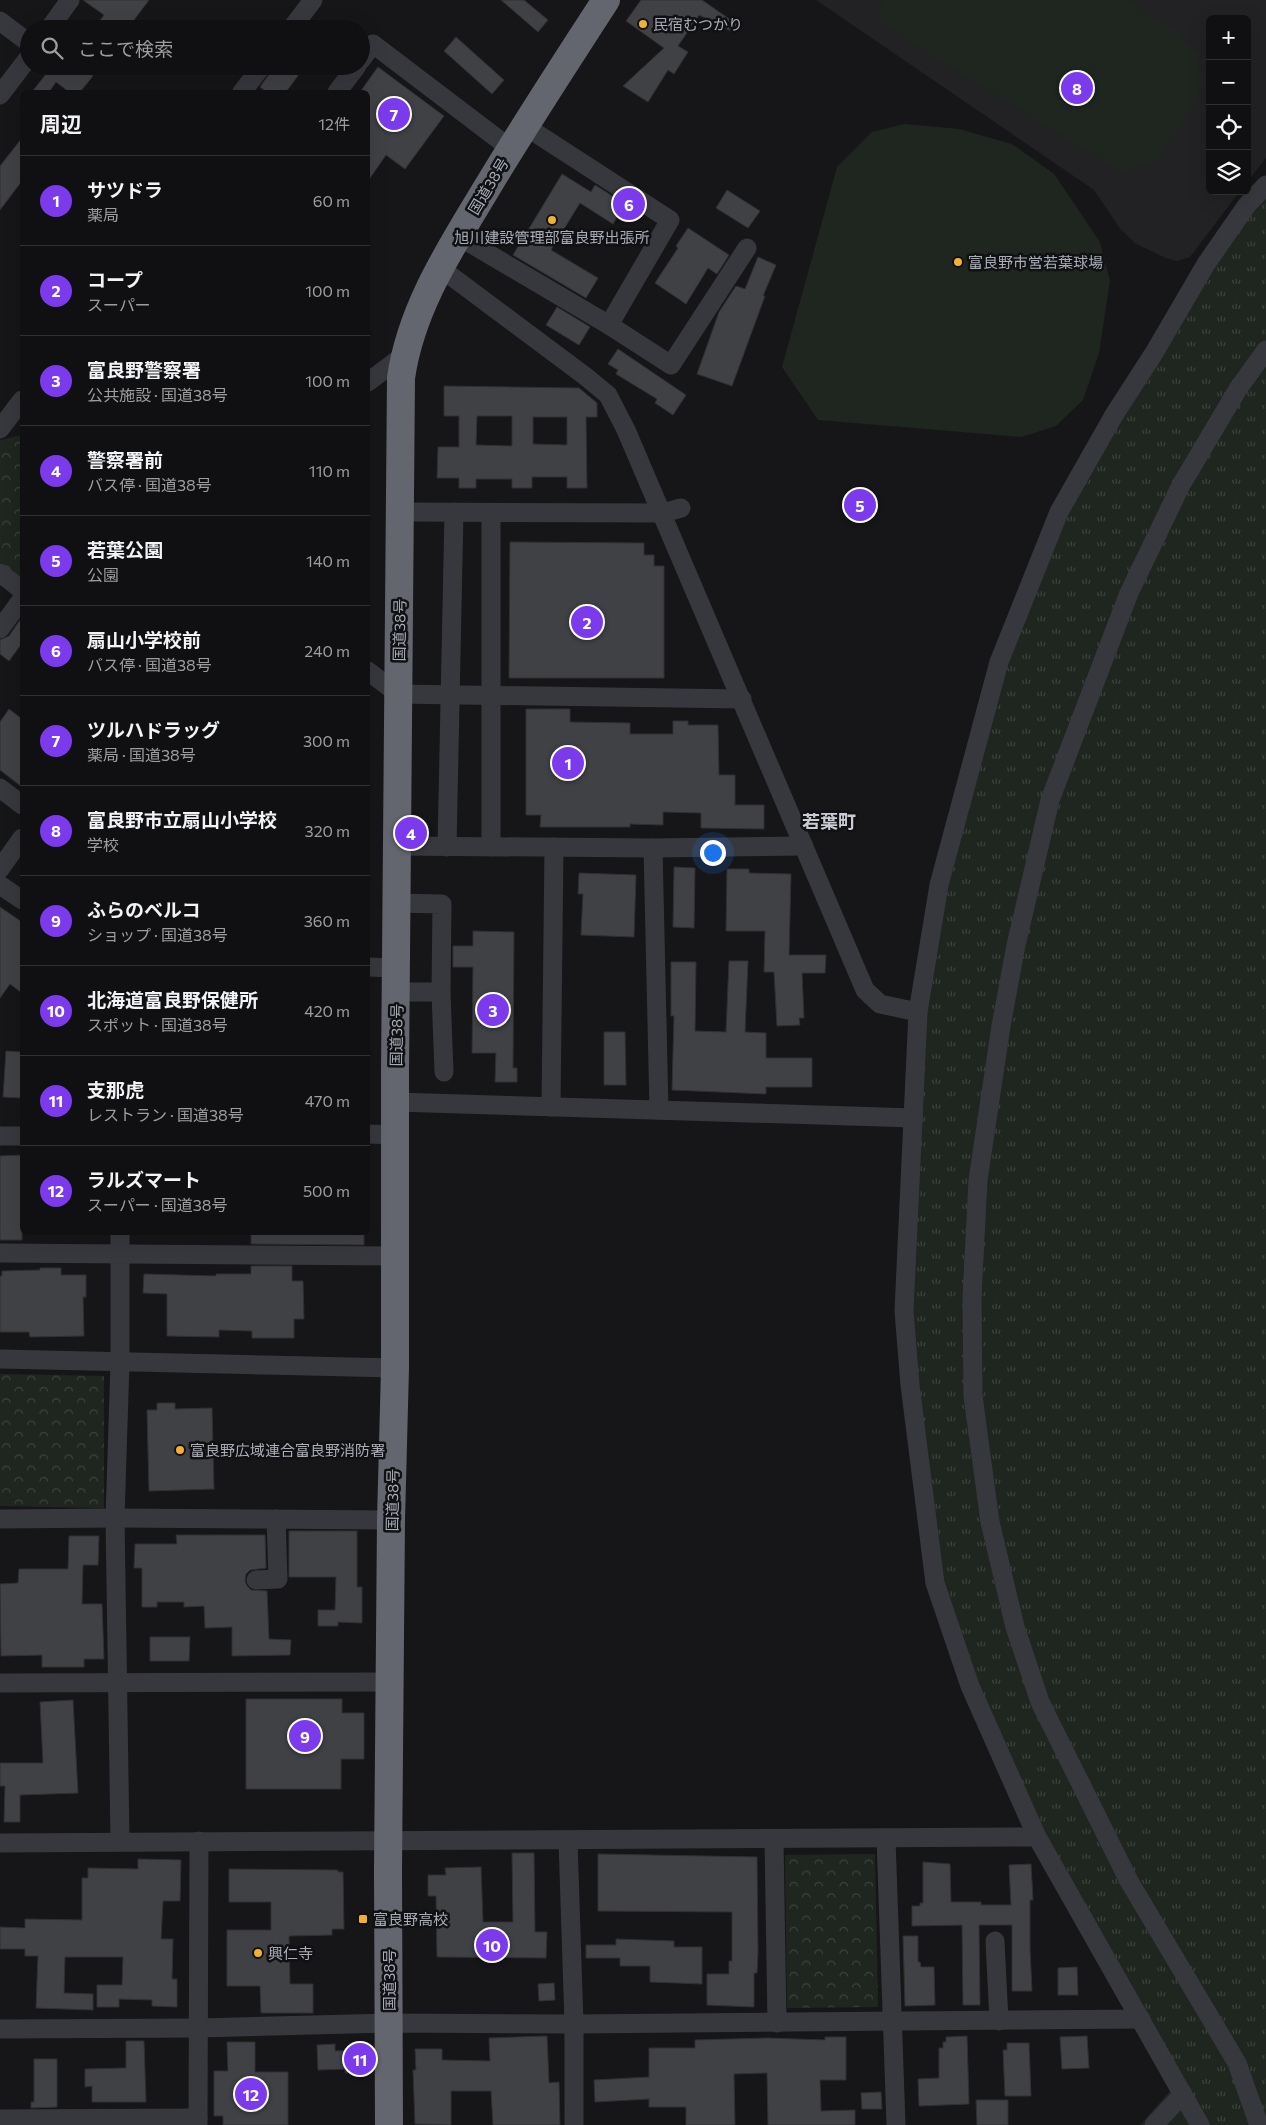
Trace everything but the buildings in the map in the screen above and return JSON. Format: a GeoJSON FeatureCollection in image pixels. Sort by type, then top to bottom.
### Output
{"type":"FeatureCollection","features":[{"type":"Feature","properties":{"kind":"highway","name":"国道38号"},"geometry":{"type":"LineString","coordinates":[[389,2125],[391,1520],[395,1368],[396,903],[401,378],[404,355],[411,332],[439,267],[600,2]]}},
{"type":"Feature","properties":{"kind":"street"},"geometry":{"type":"LineString","coordinates":[[56,20],[70,0]]}},
{"type":"Feature","properties":{"kind":"street"},"geometry":{"type":"LineString","coordinates":[[298,20],[313,0]]}},
{"type":"Feature","properties":{"kind":"street"},"geometry":{"type":"LineString","coordinates":[[0,21],[20,36]]}},
{"type":"Feature","properties":{"kind":"street"},"geometry":{"type":"LineString","coordinates":[[370,48],[373,44],[518,137],[670,220],[609,325]]}},
{"type":"Feature","properties":{"kind":"street"},"geometry":{"type":"LineString","coordinates":[[0,95],[20,69]]}},
{"type":"Feature","properties":{"kind":"street"},"geometry":{"type":"LineString","coordinates":[[244,90],[255,75]]}},
{"type":"Feature","properties":{"kind":"street"},"geometry":{"type":"LineString","coordinates":[[339,90],[350,75]]}},
{"type":"Feature","properties":{"kind":"street"},"geometry":{"type":"LineString","coordinates":[[1200,2125],[1037,1838],[970,1686],[935,1583],[910,1385],[904,1311],[918,1012],[939,885],[999,662],[1050,511],[1154,353],[1206,264],[1247,205],[1266,185]]}},
{"type":"Feature","properties":{"kind":"street"},"geometry":{"type":"LineString","coordinates":[[458,236],[609,325],[671,365],[747,248]]}},
{"type":"Feature","properties":{"kind":"street"},"geometry":{"type":"LineString","coordinates":[[439,267],[585,376],[608,396],[672,510],[742,699],[865,990],[880,1004],[918,1012]]}},
{"type":"Feature","properties":{"kind":"street"},"geometry":{"type":"LineString","coordinates":[[1260,2125],[1237,2062],[1129,1881],[1040,1702],[1015,1627],[990,1522],[973,1396],[972,1297],[978,1180],[1001,1026],[1016,945],[1050,800],[1129,593],[1181,485],[1238,389],[1266,350]]}},
{"type":"Feature","properties":{"kind":"street"},"geometry":{"type":"LineString","coordinates":[[370,380],[404,355]]}},
{"type":"Feature","properties":{"kind":"street"},"geometry":{"type":"LineString","coordinates":[[0,429],[20,409]]}},
{"type":"Feature","properties":{"kind":"street"},"geometry":{"type":"LineString","coordinates":[[401,512],[491,513],[672,510]]}},
{"type":"Feature","properties":{"kind":"street"},"geometry":{"type":"LineString","coordinates":[[447,847],[454,512]]}},
{"type":"Feature","properties":{"kind":"street"},"geometry":{"type":"LineString","coordinates":[[491,513],[491,847]]}},
{"type":"Feature","properties":{"kind":"street"},"geometry":{"type":"LineString","coordinates":[[0,573],[20,588]]}},
{"type":"Feature","properties":{"kind":"street"},"geometry":{"type":"LineString","coordinates":[[0,629],[20,602]]}},
{"type":"Feature","properties":{"kind":"street"},"geometry":{"type":"LineString","coordinates":[[370,673],[398,694],[742,699]]}},
{"type":"Feature","properties":{"kind":"street"},"geometry":{"type":"LineString","coordinates":[[0,788],[20,803]]}},
{"type":"Feature","properties":{"kind":"street"},"geometry":{"type":"LineString","coordinates":[[0,869],[20,841]]}},
{"type":"Feature","properties":{"kind":"street"},"geometry":{"type":"LineString","coordinates":[[397,846],[653,848],[804,846]]}},
{"type":"Feature","properties":{"kind":"street"},"geometry":{"type":"LineString","coordinates":[[551,1107],[554,847]]}},
{"type":"Feature","properties":{"kind":"street"},"geometry":{"type":"LineString","coordinates":[[653,848],[659,1110]]}},
{"type":"Feature","properties":{"kind":"street"},"geometry":{"type":"LineString","coordinates":[[0,885],[20,899]]}},
{"type":"Feature","properties":{"kind":"street"},"geometry":{"type":"LineString","coordinates":[[396,903],[442,904],[441,992],[444,1072]]}},
{"type":"Feature","properties":{"kind":"street"},"geometry":{"type":"LineString","coordinates":[[370,968],[396,980],[441,992]]}},
{"type":"Feature","properties":{"kind":"street"},"geometry":{"type":"LineString","coordinates":[[395,1102],[914,1118]]}},
{"type":"Feature","properties":{"kind":"street"},"geometry":{"type":"LineString","coordinates":[[370,1134],[396,1134]]}},
{"type":"Feature","properties":{"kind":"street"},"geometry":{"type":"LineString","coordinates":[[0,1136],[20,1136]]}},
{"type":"Feature","properties":{"kind":"street"},"geometry":{"type":"LineString","coordinates":[[120,1235],[120,1363],[115,1518],[120,1841]]}},
{"type":"Feature","properties":{"kind":"street"},"geometry":{"type":"LineString","coordinates":[[0,1253],[121,1252],[395,1256]]}},
{"type":"Feature","properties":{"kind":"street"},"geometry":{"type":"LineString","coordinates":[[0,1359],[395,1368]]}},
{"type":"Feature","properties":{"kind":"street"},"geometry":{"type":"LineString","coordinates":[[0,1519],[391,1520]]}},
{"type":"Feature","properties":{"kind":"street"},"geometry":{"type":"LineString","coordinates":[[256,1580],[278,1579],[276,1519]]}},
{"type":"Feature","properties":{"kind":"street"},"geometry":{"type":"LineString","coordinates":[[0,1683],[391,1682]]}},
{"type":"Feature","properties":{"kind":"street"},"geometry":{"type":"LineString","coordinates":[[0,1842],[1037,1838]]}},
{"type":"Feature","properties":{"kind":"street"},"geometry":{"type":"LineString","coordinates":[[774,1839],[777,2023]]}},
{"type":"Feature","properties":{"kind":"street"},"geometry":{"type":"LineString","coordinates":[[886,1839],[896,2125]]}},
{"type":"Feature","properties":{"kind":"street"},"geometry":{"type":"LineString","coordinates":[[568,1841],[574,2024],[574,2125]]}},
{"type":"Feature","properties":{"kind":"street"},"geometry":{"type":"LineString","coordinates":[[0,2120],[198,2121],[199,1842]]}},
{"type":"Feature","properties":{"kind":"street"},"geometry":{"type":"LineString","coordinates":[[995,1941],[1000,2021]]}},
{"type":"Feature","properties":{"kind":"street"},"geometry":{"type":"LineString","coordinates":[[0,2029],[198,2028],[389,2023],[777,2023],[1141,2019]]}},
{"type":"Feature","properties":{"kind":"street"},"geometry":{"type":"LineString","coordinates":[[1154,2125],[1180,2088]]}},
{"type":"Feature","properties":{"kind":"shaded area"},"geometry":{"type":"Polygon","coordinates":[[[816,0],[1266,0],[1266,158],[1251,177],[1251,15],[1206,15],[1206,195],[1237,195],[1190,257],[1177,261],[1136,244],[1121,230],[1094,190],[816,0]]]}},
{"type":"Feature","properties":{"kind":"green space"},"geometry":{"type":"Polygon","coordinates":[[[885,0],[1126,0],[1177,32],[1198,54],[1201,91],[1157,163],[1121,172],[929,54],[874,17],[885,0]]]}},
{"type":"Feature","properties":{"kind":"green space","name":"富良野市営若葉球場"},"geometry":{"type":"Polygon","coordinates":[[[904,124],[959,129],[1012,144],[1054,174],[1100,242],[1110,281],[1099,353],[1083,400],[1056,426],[1021,437],[818,420],[782,367],[837,167],[872,132],[904,124]]]}},
{"type":"Feature","properties":{"kind":"green space"},"geometry":{"type":"Polygon","coordinates":[[[1266,185],[1266,2125],[1140,2125],[1177,2083],[1037,1837],[935,1583],[910,1385],[918,1012],[999,662],[1059,512],[1266,185]]]}},
{"type":"Feature","properties":{"kind":"green space"},"geometry":{"type":"Polygon","coordinates":[[[20,435],[20,578],[0,562],[0,440],[20,435]]]}},
{"type":"Feature","properties":{"kind":"green space"},"geometry":{"type":"Polygon","coordinates":[[[0,1374],[104,1376],[104,1508],[0,1506],[0,1374]]]}},
{"type":"Feature","properties":{"kind":"green space"},"geometry":{"type":"Polygon","coordinates":[[[875,1854],[878,2007],[787,2008],[785,1855],[875,1854]]]}},
{"type":"Feature","properties":{"kind":"place","name":"民宿むつかり"},"geometry":{"type":"Point","coordinates":[643,24]}},
{"type":"Feature","properties":{"kind":"place","name":"富良野市立扇山小学校"},"geometry":{"type":"Point","coordinates":[1077,88]}},
{"type":"Feature","properties":{"kind":"place","name":"ツルハドラッグ"},"geometry":{"type":"Point","coordinates":[394,114]}},
{"type":"Feature","properties":{"kind":"place","name":"扇山小学校前"},"geometry":{"type":"Point","coordinates":[629,204]}},
{"type":"Feature","properties":{"kind":"place","name":"旭川建設管理部富良野出張所"},"geometry":{"type":"Point","coordinates":[552,220]}},
{"type":"Feature","properties":{"kind":"place","name":"富良野市営若葉球場"},"geometry":{"type":"Point","coordinates":[958,262]}},
{"type":"Feature","properties":{"kind":"place","name":"若葉公園"},"geometry":{"type":"Point","coordinates":[860,505]}},
{"type":"Feature","properties":{"kind":"place","name":"コープ"},"geometry":{"type":"Point","coordinates":[587,622]}},
{"type":"Feature","properties":{"kind":"place","name":"サツドラ"},"geometry":{"type":"Point","coordinates":[568,763]}},
{"type":"Feature","properties":{"kind":"place","name":"警察署前"},"geometry":{"type":"Point","coordinates":[411,833]}},
{"type":"Feature","properties":{"kind":"place","name":"富良野警察署"},"geometry":{"type":"Point","coordinates":[493,1010]}},
{"type":"Feature","properties":{"kind":"place","name":"富良野広域連合富良野消防署"},"geometry":{"type":"Point","coordinates":[180,1450]}},
{"type":"Feature","properties":{"kind":"place","name":"ふらのベルコ"},"geometry":{"type":"Point","coordinates":[305,1736]}},
{"type":"Feature","properties":{"kind":"place","name":"富良野高校"},"geometry":{"type":"Point","coordinates":[363,1919]}},
{"type":"Feature","properties":{"kind":"place","name":"北海道富良野保健所"},"geometry":{"type":"Point","coordinates":[492,1945]}},
{"type":"Feature","properties":{"kind":"place","name":"興仁寺"},"geometry":{"type":"Point","coordinates":[258,1953]}},
{"type":"Feature","properties":{"kind":"place","name":"支那虎"},"geometry":{"type":"Point","coordinates":[360,2059]}},
{"type":"Feature","properties":{"kind":"place","name":"ラルズマート"},"geometry":{"type":"Point","coordinates":[251,2094]}},
{"type":"Feature","properties":{"kind":"district","name":"若葉町"},"geometry":{"type":"Point","coordinates":[829,821]}}]}
